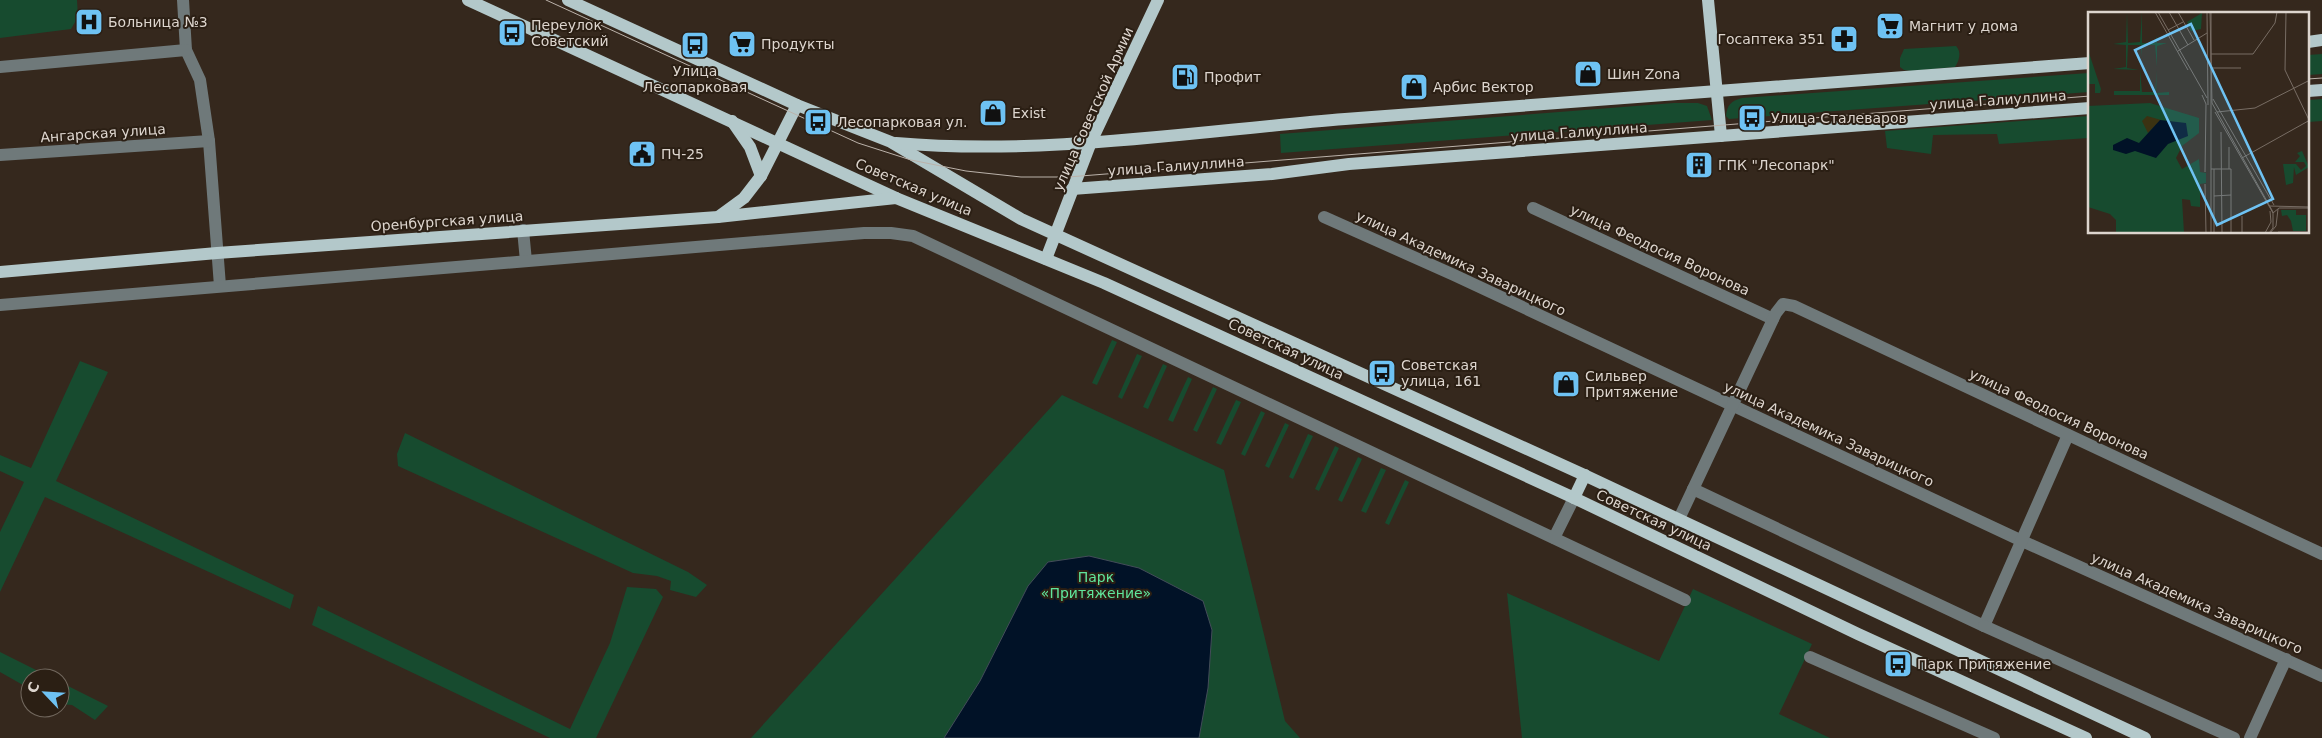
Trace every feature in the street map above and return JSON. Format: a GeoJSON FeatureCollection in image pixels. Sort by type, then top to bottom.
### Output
{"type":"FeatureCollection","features":[{"type":"Feature","properties":{"kind":"main road","name":"Советская улица"},"geometry":{"type":"LineString","coordinates":[[468,0],[896,198],[1111,286],[1574,498],[1858,634],[2086,738]]}},
{"type":"Feature","properties":{"kind":"main road","name":"улица Советской Армии"},"geometry":{"type":"LineString","coordinates":[[1046,259],[1092,142],[1158,0]]}},
{"type":"Feature","properties":{"kind":"main road"},"geometry":{"type":"LineString","coordinates":[[1708,0],[1718,92],[1720,136]]}},
{"type":"Feature","properties":{"kind":"main road","name":"Советская улица"},"geometry":{"type":"LineString","coordinates":[[573,1],[797,104],[891,142],[1021,219],[1585,475],[1678,521],[2143,737]]}},
{"type":"Feature","properties":{"kind":"main road"},"geometry":{"type":"LineString","coordinates":[[1092,142],[1329,120],[2088,63]]}},
{"type":"Feature","properties":{"kind":"main road"},"geometry":{"type":"LineString","coordinates":[[718,217],[744,198],[761,176],[797,104]]}},
{"type":"Feature","properties":{"kind":"main road","name":"улица Галиуллина"},"geometry":{"type":"LineString","coordinates":[[1072,189],[1272,174],[1349,164],[2088,108]]}},
{"type":"Feature","properties":{"kind":"main road"},"geometry":{"type":"LineString","coordinates":[[732,121],[750,146],[761,176]]}},
{"type":"Feature","properties":{"kind":"main road","name":"Советская улица"},"geometry":{"type":"LineString","coordinates":[[891,142],[944,147],[1005,147],[1092,142]]}},
{"type":"Feature","properties":{"kind":"main road","name":"Оренбургская улица"},"geometry":{"type":"LineString","coordinates":[[0,272],[217,253],[718,217],[896,198]]}},
{"type":"Feature","properties":{"kind":"main road"},"geometry":{"type":"LineString","coordinates":[[1574,498],[1585,475]]}},
{"type":"Feature","properties":{"kind":"street"},"geometry":{"type":"LineString","coordinates":[[183,0],[186,50],[200,80],[209,141],[220,286]]}},
{"type":"Feature","properties":{"kind":"street"},"geometry":{"type":"LineString","coordinates":[[0,67],[186,50]]}},
{"type":"Feature","properties":{"kind":"street","name":"Ангарская улица"},"geometry":{"type":"LineString","coordinates":[[0,155],[209,141]]}},
{"type":"Feature","properties":{"kind":"street","name":"улица Феодосия Воронова"},"geometry":{"type":"LineString","coordinates":[[1533,208],[1774,319],[1783,304],[1794,306],[2322,554]]}},
{"type":"Feature","properties":{"kind":"street","name":"улица Академика Заварицкого"},"geometry":{"type":"LineString","coordinates":[[1324,217],[1454,275],[2020,540],[2322,676]]}},
{"type":"Feature","properties":{"kind":"street"},"geometry":{"type":"LineString","coordinates":[[523,230],[526,261]]}},
{"type":"Feature","properties":{"kind":"street"},"geometry":{"type":"LineString","coordinates":[[0,305],[864,233],[891,233],[913,236],[1685,600]]}},
{"type":"Feature","properties":{"kind":"street"},"geometry":{"type":"LineString","coordinates":[[1678,521],[1774,319]]}},
{"type":"Feature","properties":{"kind":"street"},"geometry":{"type":"LineString","coordinates":[[1984,626],[2020,540],[2068,435]]}},
{"type":"Feature","properties":{"kind":"street"},"geometry":{"type":"LineString","coordinates":[[1693,489],[1984,626],[2234,738]]}},
{"type":"Feature","properties":{"kind":"street"},"geometry":{"type":"LineString","coordinates":[[1554,538],[1574,498]]}},
{"type":"Feature","properties":{"kind":"street"},"geometry":{"type":"LineString","coordinates":[[1810,657],[1994,738]]}},
{"type":"Feature","properties":{"kind":"street"},"geometry":{"type":"LineString","coordinates":[[2250,738],[2286,659]]}},
{"type":"Feature","properties":{"kind":"green space"},"geometry":{"type":"Polygon","coordinates":[[[0,0],[77,0],[78,17],[71,29],[0,38],[0,0]]]}},
{"type":"Feature","properties":{"kind":"green space"},"geometry":{"type":"Polygon","coordinates":[[[1956,46],[1959,56],[1955,67],[1912,71],[1904,70],[1900,67],[1900,58],[1904,49],[1956,46]]]}},
{"type":"Feature","properties":{"kind":"green space"},"geometry":{"type":"Polygon","coordinates":[[[2322,54],[2322,74],[2310,75],[2310,55],[2322,54]]]}},
{"type":"Feature","properties":{"kind":"green space"},"geometry":{"type":"Polygon","coordinates":[[[2088,73],[2088,92],[1729,119],[1726,116],[1730,104],[1742,98],[2088,73]]]}},
{"type":"Feature","properties":{"kind":"green space"},"geometry":{"type":"Polygon","coordinates":[[[2322,99],[2322,121],[2310,122],[2310,100],[2322,99]]]}},
{"type":"Feature","properties":{"kind":"green space"},"geometry":{"type":"Polygon","coordinates":[[[1674,103],[1698,103],[1707,106],[1712,120],[1281,153],[1280,134],[1674,103]]]}},
{"type":"Feature","properties":{"kind":"green space"},"geometry":{"type":"Polygon","coordinates":[[[2088,116],[2088,138],[1999,144],[1997,134],[1933,135],[1931,154],[1887,148],[1885,131],[2088,116]]]}},
{"type":"Feature","properties":{"kind":"green space"},"geometry":{"type":"Polygon","coordinates":[[[1112,340],[1117,342],[1097,385],[1092,383],[1112,340]]]}},
{"type":"Feature","properties":{"kind":"green space"},"geometry":{"type":"Polygon","coordinates":[[[1137,354],[1142,356],[1122,399],[1118,397],[1137,354]]]}},
{"type":"Feature","properties":{"kind":"green space"},"geometry":{"type":"Polygon","coordinates":[[[80,361],[108,372],[56,481],[294,595],[290,609],[45,497],[0,592],[0,532],[24,482],[0,471],[0,455],[31,468],[80,361]]]}},
{"type":"Feature","properties":{"kind":"green space"},"geometry":{"type":"Polygon","coordinates":[[[1163,364],[1167,366],[1148,409],[1143,407],[1163,364]]]}},
{"type":"Feature","properties":{"kind":"green space"},"geometry":{"type":"Polygon","coordinates":[[[1188,377],[1192,379],[1173,422],[1168,420],[1188,377]]]}},
{"type":"Feature","properties":{"kind":"green space"},"geometry":{"type":"Polygon","coordinates":[[[1213,387],[1217,389],[1197,432],[1193,430],[1213,387]]]}},
{"type":"Feature","properties":{"kind":"green space","name":"Парк «Притяжение»"},"geometry":{"type":"Polygon","coordinates":[[[1062,395],[1224,470],[1285,721],[1300,738],[751,738],[1062,395]]]}},
{"type":"Feature","properties":{"kind":"green space"},"geometry":{"type":"Polygon","coordinates":[[[1236,400],[1241,402],[1221,445],[1216,443],[1236,400]]]}},
{"type":"Feature","properties":{"kind":"green space"},"geometry":{"type":"Polygon","coordinates":[[[1261,411],[1265,413],[1245,456],[1241,454],[1261,411]]]}},
{"type":"Feature","properties":{"kind":"green space"},"geometry":{"type":"Polygon","coordinates":[[[1285,423],[1289,425],[1269,468],[1265,466],[1285,423]]]}},
{"type":"Feature","properties":{"kind":"green space"},"geometry":{"type":"Polygon","coordinates":[[[405,433],[688,572],[707,585],[696,597],[670,590],[671,581],[657,576],[633,573],[398,466],[397,454],[405,433]]]}},
{"type":"Feature","properties":{"kind":"green space"},"geometry":{"type":"Polygon","coordinates":[[[1308,434],[1313,436],[1293,479],[1289,477],[1308,434]]]}},
{"type":"Feature","properties":{"kind":"green space"},"geometry":{"type":"Polygon","coordinates":[[[1335,446],[1339,448],[1319,491],[1315,489],[1335,446]]]}},
{"type":"Feature","properties":{"kind":"green space"},"geometry":{"type":"Polygon","coordinates":[[[1358,457],[1362,459],[1342,502],[1338,500],[1358,457]]]}},
{"type":"Feature","properties":{"kind":"green space"},"geometry":{"type":"Polygon","coordinates":[[[1381,468],[1386,470],[1366,513],[1361,511],[1381,468]]]}},
{"type":"Feature","properties":{"kind":"green space"},"geometry":{"type":"Polygon","coordinates":[[[1405,480],[1409,482],[1389,525],[1385,523],[1405,480]]]}},
{"type":"Feature","properties":{"kind":"green space"},"geometry":{"type":"Polygon","coordinates":[[[627,587],[656,589],[663,597],[596,738],[550,738],[312,625],[318,606],[570,729],[610,643],[627,587]]]}},
{"type":"Feature","properties":{"kind":"green space"},"geometry":{"type":"Polygon","coordinates":[[[1693,589],[1812,644],[1779,714],[1830,738],[1522,738],[1507,593],[1659,661],[1693,589]]]}},
{"type":"Feature","properties":{"kind":"green space"},"geometry":{"type":"Polygon","coordinates":[[[0,652],[32,668],[20,668],[20,683],[0,672],[0,652]]]}},
{"type":"Feature","properties":{"kind":"green space"},"geometry":{"type":"Polygon","coordinates":[[[70,687],[108,706],[95,720],[70,705],[70,687]]]}},
{"type":"Feature","properties":{"kind":"water"},"geometry":{"type":"Polygon","coordinates":[[[1089,556],[1139,568],[1203,601],[1212,630],[1208,688],[1199,738],[944,738],[980,681],[1028,586],[1048,562],[1089,556]]]}},
{"type":"Feature","properties":{"kind":"tram line"},"geometry":{"type":"LineString","coordinates":[[546,0],[858,143],[911,160],[966,171],[1021,177],[1068,177],[2088,96]]}},
{"type":"Feature","properties":{"kind":"tram line"},"geometry":{"type":"LineString","coordinates":[[2310,79],[2322,78]]}},
{"type":"Feature","properties":{"kind":"place","name":"Больница №3"},"geometry":{"type":"Point","coordinates":[89,22]}},
{"type":"Feature","properties":{"kind":"place","name":"Магнит у дома"},"geometry":{"type":"Point","coordinates":[1890,26]}},
{"type":"Feature","properties":{"kind":"place","name":"Переулок Советский"},"geometry":{"type":"Point","coordinates":[512,33]}},
{"type":"Feature","properties":{"kind":"place","name":"Госаптека 351"},"geometry":{"type":"Point","coordinates":[1844,39]}},
{"type":"Feature","properties":{"kind":"place","name":"Продукты"},"geometry":{"type":"Point","coordinates":[742,44]}},
{"type":"Feature","properties":{"kind":"place","name":"Улица Лесопарковая"},"geometry":{"type":"Point","coordinates":[695,45]}},
{"type":"Feature","properties":{"kind":"place","name":"Шин Zona"},"geometry":{"type":"Point","coordinates":[1588,74]}},
{"type":"Feature","properties":{"kind":"place","name":"Профит"},"geometry":{"type":"Point","coordinates":[1185,77]}},
{"type":"Feature","properties":{"kind":"place","name":"Арбис Вектор"},"geometry":{"type":"Point","coordinates":[1414,87]}},
{"type":"Feature","properties":{"kind":"place","name":"Exist"},"geometry":{"type":"Point","coordinates":[993,113]}},
{"type":"Feature","properties":{"kind":"place","name":"Улица Сталеваров"},"geometry":{"type":"Point","coordinates":[1752,118]}},
{"type":"Feature","properties":{"kind":"place","name":"Лесопарковая ул."},"geometry":{"type":"Point","coordinates":[818,122]}},
{"type":"Feature","properties":{"kind":"place","name":"ПЧ-25"},"geometry":{"type":"Point","coordinates":[642,154]}},
{"type":"Feature","properties":{"kind":"place","name":"ГПК \"Лесопарк\""},"geometry":{"type":"Point","coordinates":[1699,165]}},
{"type":"Feature","properties":{"kind":"place","name":"Советская улица, 161"},"geometry":{"type":"Point","coordinates":[1382,373]}},
{"type":"Feature","properties":{"kind":"place","name":"Сильвер Притяжение"},"geometry":{"type":"Point","coordinates":[1566,384]}},
{"type":"Feature","properties":{"kind":"place","name":"Парк Притяжение"},"geometry":{"type":"Point","coordinates":[1898,664]}}]}
